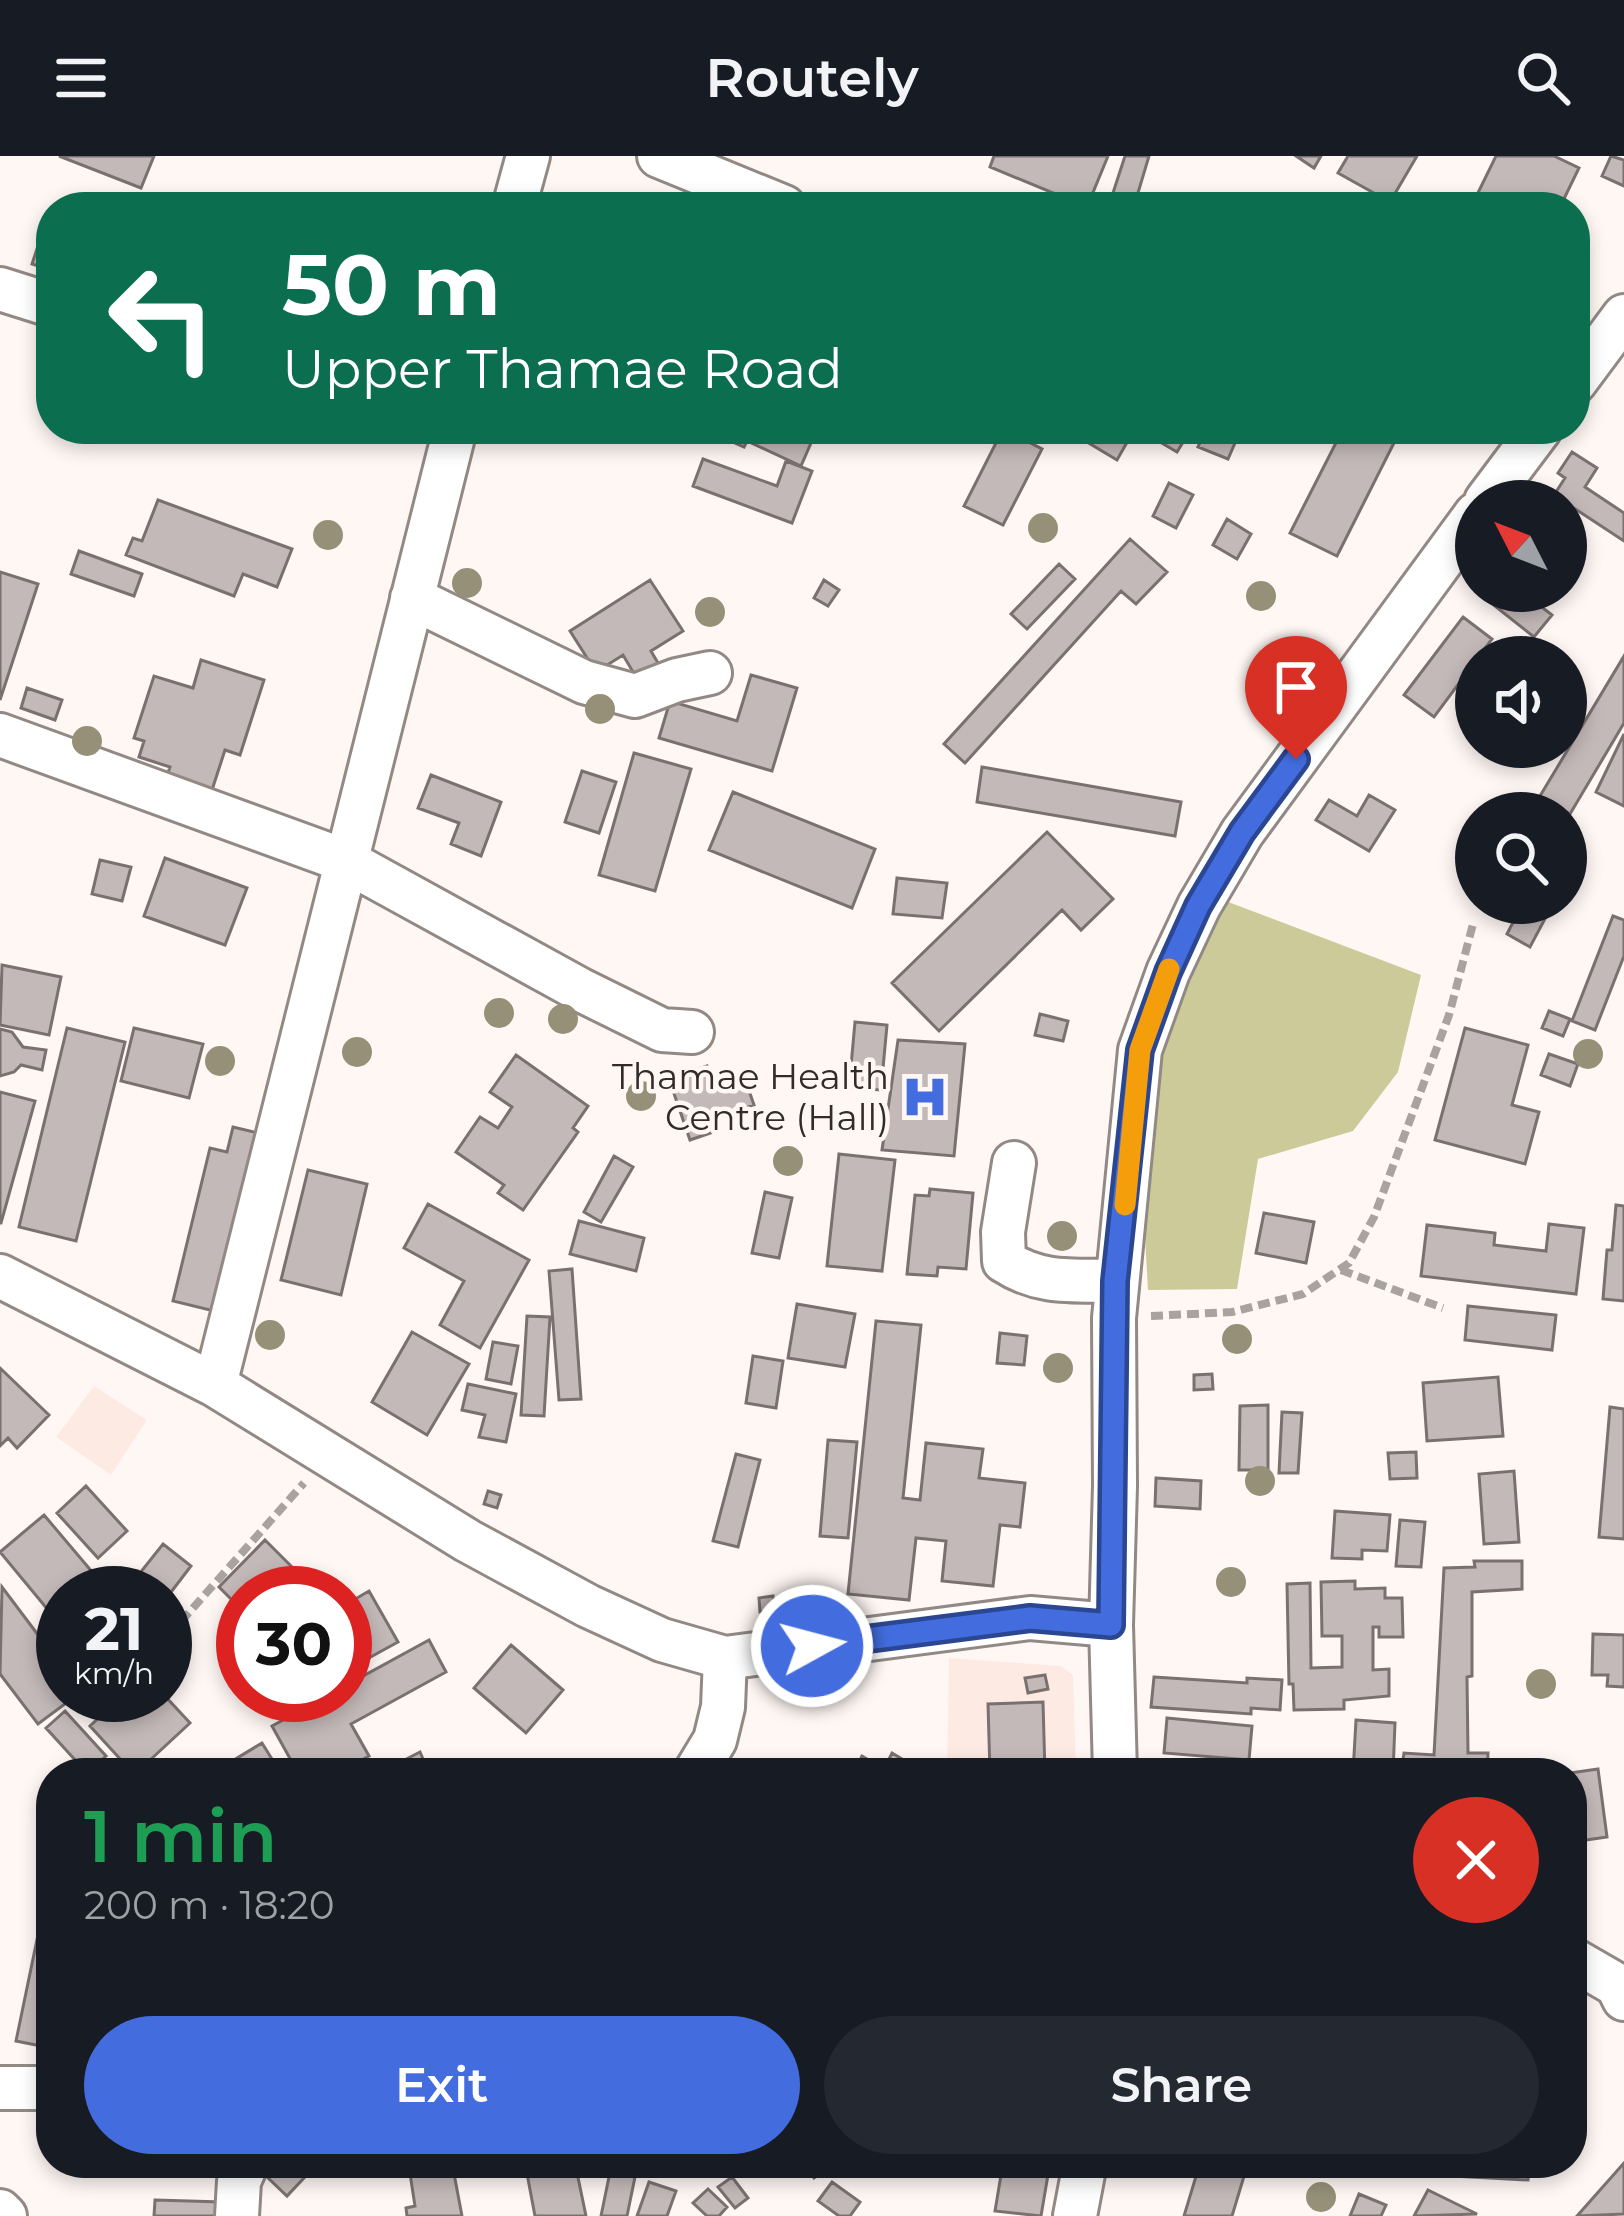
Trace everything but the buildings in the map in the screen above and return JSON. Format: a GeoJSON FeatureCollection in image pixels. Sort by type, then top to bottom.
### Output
{"type":"FeatureCollection","features":[{"type":"Feature","properties":{"kind":"street"},"geometry":{"type":"LineString","coordinates":[[518,192],[528,156]]}},
{"type":"Feature","properties":{"kind":"street"},"geometry":{"type":"LineString","coordinates":[[659,156],[747,192]]}},
{"type":"Feature","properties":{"kind":"street"},"geometry":{"type":"LineString","coordinates":[[0,289],[36,300]]}},
{"type":"Feature","properties":{"kind":"street"},"geometry":{"type":"LineString","coordinates":[[1590,362],[1624,316]]}},
{"type":"Feature","properties":{"kind":"street"},"geometry":{"type":"LineString","coordinates":[[215,1385],[446,444]]}},
{"type":"Feature","properties":{"kind":"street"},"geometry":{"type":"LineString","coordinates":[[1502,480],[1529,444]]}},
{"type":"Feature","properties":{"kind":"street"},"geometry":{"type":"LineString","coordinates":[[1115,1758],[1114,1299],[1140,1050],[1198,906],[1242,832],[1455,543]]}},
{"type":"Feature","properties":{"kind":"street"},"geometry":{"type":"LineString","coordinates":[[412,598],[584,682],[618,691],[635,695],[710,673]]}},
{"type":"Feature","properties":{"kind":"street"},"geometry":{"type":"LineString","coordinates":[[0,735],[346,861],[579,989],[662,1030],[692,1032]]}},
{"type":"Feature","properties":{"kind":"street"},"geometry":{"type":"LineString","coordinates":[[1014,1163],[1003,1232],[1004,1261],[1027,1276],[1058,1280],[1114,1299]]}},
{"type":"Feature","properties":{"kind":"street"},"geometry":{"type":"LineString","coordinates":[[0,1276],[215,1385],[468,1540],[588,1606],[662,1640],[725,1658],[1030,1618],[1111,1625]]}},
{"type":"Feature","properties":{"kind":"street"},"geometry":{"type":"LineString","coordinates":[[704,1758],[715,1740],[723,1707],[725,1658]]}},
{"type":"Feature","properties":{"kind":"street"},"geometry":{"type":"LineString","coordinates":[[1587,1967],[1617,1985],[1624,1999]]}},
{"type":"Feature","properties":{"kind":"street"},"geometry":{"type":"LineString","coordinates":[[0,2088],[36,2088]]}},
{"type":"Feature","properties":{"kind":"street"},"geometry":{"type":"LineString","coordinates":[[237,2216],[240,2178]]}},
{"type":"Feature","properties":{"kind":"street"},"geometry":{"type":"LineString","coordinates":[[1075,2216],[1082,2178]]}},
{"type":"Feature","properties":{"kind":"path"},"geometry":{"type":"LineString","coordinates":[[1114,1299],[1232,1312],[1303,1294],[1349,1263],[1375,1217],[1449,1015],[1474,924]]}},
{"type":"Feature","properties":{"kind":"path"},"geometry":{"type":"LineString","coordinates":[[1339,1270],[1443,1308]]}},
{"type":"Feature","properties":{"kind":"path"},"geometry":{"type":"LineString","coordinates":[[192,1610],[328,1455]]}},
{"type":"Feature","properties":{"kind":"shaded area"},"geometry":{"type":"Polygon","coordinates":[[[1223,900],[1421,975],[1398,1072],[1353,1131],[1258,1159],[1237,1289],[1148,1290],[1144,1219],[1158,1076],[1170,1028],[1223,900]]]}},
{"type":"Feature","properties":{"kind":"shaded area"},"geometry":{"type":"Polygon","coordinates":[[[94,1386],[147,1420],[111,1475],[56,1437],[94,1386]]]}},
{"type":"Feature","properties":{"kind":"shaded area"},"geometry":{"type":"Polygon","coordinates":[[[949,1658],[1061,1666],[1073,1675],[1076,1758],[947,1758],[949,1658]]]}},
{"type":"Feature","properties":{"kind":"slow traffic"},"geometry":{"type":"LineString","coordinates":[[1125,1205],[1140,1050],[1169,969]]}},
{"type":"Feature","properties":{"kind":"place","name":"Thamae Health Centre (Hall)"},"geometry":{"type":"Point","coordinates":[925,1097]}},
{"type":"Feature","properties":{"kind":"route"},"geometry":{"type":"LineString","coordinates":[[812,1646],[1030,1618],[1111,1625],[1115,1281],[1140,1050],[1198,906],[1242,832],[1296,759]]}}]}
